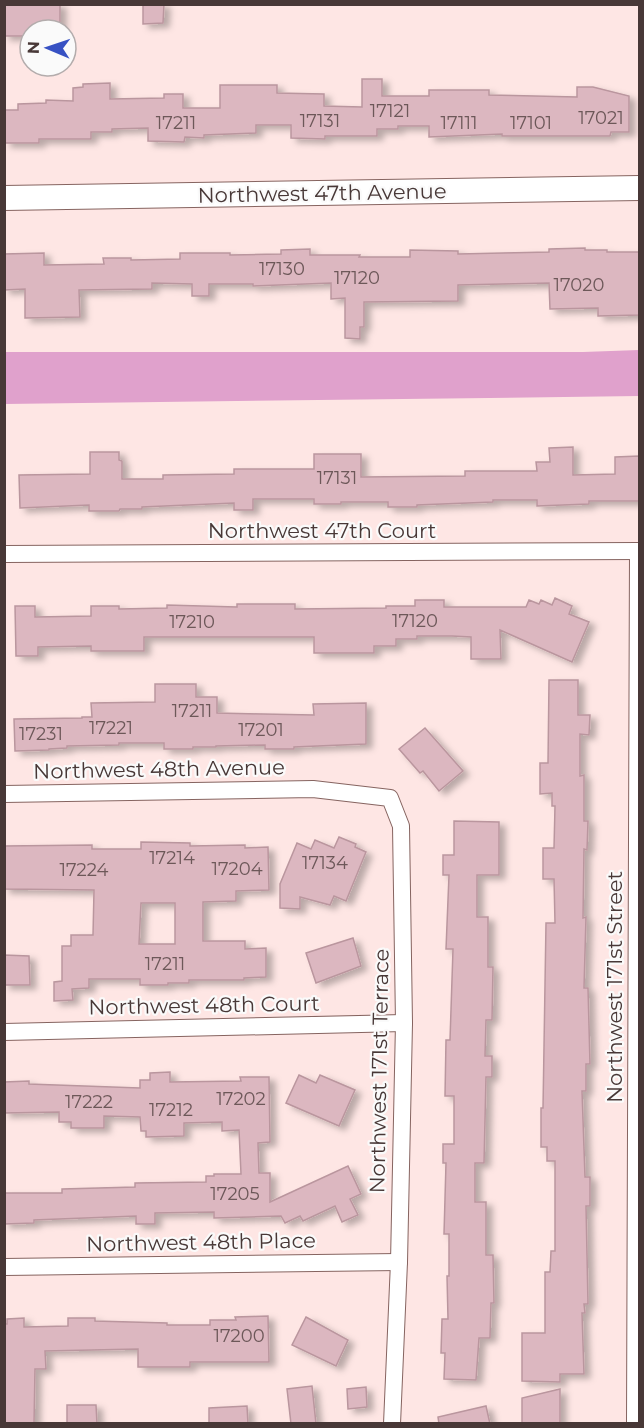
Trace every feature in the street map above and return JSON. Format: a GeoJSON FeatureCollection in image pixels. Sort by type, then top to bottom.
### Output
{"type":"FeatureCollection","features":[{"type":"Feature","properties":{"kind":"main road","name":"Northwest 47th Avenue"},"geometry":{"type":"LineString","coordinates":[[4,198],[639,188]]}},
{"type":"Feature","properties":{"kind":"street","name":"Northwest 47th Court"},"geometry":{"type":"LineString","coordinates":[[4,554],[639,551]]}},
{"type":"Feature","properties":{"kind":"street","name":"Northwest 171st Street"},"geometry":{"type":"LineString","coordinates":[[635,1424],[639,551]]}},
{"type":"Feature","properties":{"kind":"street","name":"Northwest 48th Avenue"},"geometry":{"type":"LineString","coordinates":[[4,794],[313,789]]}},
{"type":"Feature","properties":{"kind":"street","name":"Northwest 171st Terrace"},"geometry":{"type":"LineString","coordinates":[[313,789],[390,798],[401,826],[404,1023],[399,1262],[392,1424]]}},
{"type":"Feature","properties":{"kind":"street","name":"Northwest 48th Court"},"geometry":{"type":"LineString","coordinates":[[4,1032],[404,1023]]}},
{"type":"Feature","properties":{"kind":"street","name":"Northwest 48th Place"},"geometry":{"type":"LineString","coordinates":[[4,1267],[399,1262]]}},
{"type":"Feature","properties":{"kind":"shaded area"},"geometry":{"type":"Polygon","coordinates":[[[639,350],[639,396],[5,404],[5,352],[583,352],[639,350]]]}},
{"type":"Feature","properties":{"kind":"building"},"geometry":{"type":"Polygon","coordinates":[[[4,4],[60,4],[60,18],[18,18],[18,36],[4,36],[4,4]]]}},
{"type":"Feature","properties":{"kind":"building"},"geometry":{"type":"Polygon","coordinates":[[[143,4],[164,4],[163,23],[143,24],[143,4]]]}},
{"type":"Feature","properties":{"kind":"building"},"geometry":{"type":"Polygon","coordinates":[[[362,79],[382,79],[382,96],[429,96],[429,90],[489,90],[489,95],[577,97],[577,87],[593,87],[629,96],[629,132],[611,132],[610,136],[502,136],[502,134],[429,137],[429,126],[398,126],[398,129],[377,129],[377,136],[325,136],[325,139],[291,138],[291,125],[256,125],[256,133],[204,135],[204,138],[185,137],[184,142],[148,141],[148,128],[91,132],[91,139],[39,139],[39,143],[5,143],[5,110],[18,110],[18,104],[46,103],[46,100],[73,101],[73,88],[83,87],[83,84],[110,83],[110,99],[164,98],[164,94],[183,94],[183,108],[220,108],[220,85],[277,85],[277,93],[324,94],[324,106],[362,107],[362,79]]]}},
{"type":"Feature","properties":{"kind":"building"},"geometry":{"type":"Polygon","coordinates":[[[585,248],[585,250],[607,250],[607,252],[639,252],[639,315],[598,316],[598,308],[550,309],[549,283],[458,285],[458,301],[364,302],[364,327],[360,327],[360,339],[345,338],[345,298],[331,299],[331,283],[253,286],[253,284],[209,284],[209,296],[192,296],[192,284],[152,283],[152,289],[79,290],[80,317],[25,318],[25,289],[4,290],[4,254],[44,253],[44,265],[104,264],[103,258],[180,259],[180,253],[281,254],[281,250],[310,249],[310,255],[410,257],[410,250],[458,251],[458,254],[549,252],[549,249],[585,248]]]}},
{"type":"Feature","properties":{"kind":"building"},"geometry":{"type":"Polygon","coordinates":[[[573,447],[573,475],[615,474],[615,457],[639,456],[639,501],[589,501],[589,504],[537,506],[537,500],[493,500],[493,502],[388,507],[388,502],[314,504],[314,499],[253,499],[253,510],[234,510],[234,503],[142,507],[142,509],[120,509],[119,511],[89,511],[89,505],[20,508],[19,475],[90,474],[90,452],[119,452],[119,460],[122,461],[122,479],[163,479],[163,475],[234,474],[234,469],[314,469],[314,454],[361,454],[361,477],[465,476],[465,471],[537,471],[536,462],[550,462],[549,448],[573,447]]]}},
{"type":"Feature","properties":{"kind":"building"},"geometry":{"type":"Polygon","coordinates":[[[555,598],[572,606],[569,614],[589,622],[572,662],[500,630],[501,659],[471,659],[471,637],[452,636],[417,636],[417,639],[396,639],[396,646],[374,646],[374,653],[314,653],[314,637],[144,637],[144,651],[91,651],[91,646],[38,647],[38,656],[16,656],[15,606],[35,606],[35,617],[91,616],[91,606],[119,606],[119,609],[167,608],[167,605],[237,607],[237,604],[295,604],[295,609],[386,608],[386,606],[415,606],[415,600],[444,600],[444,607],[526,607],[529,600],[539,604],[541,600],[552,605],[555,598]]]}},
{"type":"Feature","properties":{"kind":"building"},"geometry":{"type":"Polygon","coordinates":[[[549,680],[578,680],[578,715],[590,715],[589,735],[580,734],[580,776],[584,775],[584,821],[588,821],[587,850],[584,849],[583,918],[586,917],[584,988],[588,988],[590,1064],[586,1064],[586,1091],[582,1091],[585,1177],[590,1177],[590,1206],[586,1206],[588,1304],[584,1304],[585,1313],[582,1313],[584,1374],[560,1374],[560,1382],[522,1381],[522,1333],[545,1333],[545,1272],[550,1272],[551,1251],[555,1251],[555,1161],[547,1161],[547,1147],[541,1147],[546,923],[555,923],[554,879],[543,879],[543,848],[554,848],[555,806],[552,806],[552,793],[540,794],[540,763],[548,763],[549,680]]]}},
{"type":"Feature","properties":{"kind":"building"},"geometry":{"type":"Polygon","coordinates":[[[155,684],[196,684],[196,697],[217,697],[217,713],[314,715],[313,704],[366,703],[366,744],[294,747],[294,749],[265,749],[265,745],[164,749],[164,743],[119,743],[119,745],[67,746],[67,748],[49,750],[15,751],[14,719],[92,717],[91,703],[155,702],[155,684]]]}},
{"type":"Feature","properties":{"kind":"building"},"geometry":{"type":"Polygon","coordinates":[[[425,728],[463,771],[439,791],[423,771],[420,773],[399,749],[425,728]]]}},
{"type":"Feature","properties":{"kind":"building"},"geometry":{"type":"Polygon","coordinates":[[[454,821],[499,822],[499,875],[477,875],[477,917],[488,917],[488,967],[493,967],[492,1020],[486,1020],[485,1056],[492,1056],[492,1077],[486,1077],[484,1163],[475,1163],[475,1202],[486,1202],[486,1255],[493,1255],[494,1303],[491,1303],[490,1338],[479,1338],[476,1380],[444,1379],[445,1353],[441,1353],[442,1319],[448,1319],[447,1276],[449,1276],[449,1234],[444,1234],[446,1163],[443,1163],[443,1144],[454,1144],[454,1096],[445,1096],[446,1040],[450,1040],[453,949],[446,949],[449,875],[443,875],[443,855],[454,855],[454,821]]]}},
{"type":"Feature","properties":{"kind":"building"},"geometry":{"type":"Polygon","coordinates":[[[339,837],[356,844],[355,847],[366,852],[346,901],[334,896],[330,905],[300,897],[300,909],[280,908],[280,884],[297,843],[311,849],[315,840],[334,848],[339,837]]]}},
{"type":"Feature","properties":{"kind":"building"},"geometry":{"type":"Polygon","coordinates":[[[141,842],[190,843],[190,846],[268,847],[269,890],[236,891],[236,901],[203,902],[203,941],[245,941],[245,949],[266,948],[266,977],[244,978],[244,980],[189,980],[189,983],[168,983],[168,985],[140,985],[140,979],[89,979],[89,988],[72,989],[73,1000],[54,1001],[54,982],[62,981],[62,946],[71,946],[71,935],[93,935],[94,890],[4,889],[4,846],[92,845],[92,849],[141,849],[141,842]],[[141,903],[139,944],[175,944],[175,903],[141,903]]]}},
{"type":"Feature","properties":{"kind":"building"},"geometry":{"type":"Polygon","coordinates":[[[353,938],[361,966],[316,983],[306,953],[353,938]]]}},
{"type":"Feature","properties":{"kind":"building"},"geometry":{"type":"Polygon","coordinates":[[[4,955],[29,956],[30,985],[4,985],[4,955]]]}},
{"type":"Feature","properties":{"kind":"building"},"geometry":{"type":"Polygon","coordinates":[[[170,1072],[170,1082],[241,1081],[240,1077],[269,1077],[270,1142],[258,1143],[259,1173],[270,1173],[270,1202],[348,1166],[361,1194],[350,1199],[358,1215],[342,1222],[335,1206],[303,1221],[300,1216],[285,1223],[281,1216],[214,1218],[214,1212],[155,1213],[155,1224],[136,1224],[136,1216],[34,1220],[34,1223],[4,1224],[4,1193],[62,1193],[62,1189],[135,1187],[135,1183],[206,1182],[206,1176],[214,1176],[214,1174],[241,1174],[239,1130],[222,1131],[222,1122],[184,1123],[184,1136],[146,1137],[146,1131],[141,1131],[140,1117],[104,1116],[104,1128],[71,1128],[71,1122],[59,1122],[59,1112],[4,1113],[4,1082],[29,1081],[29,1084],[140,1088],[140,1080],[150,1080],[150,1073],[170,1072]]]}},
{"type":"Feature","properties":{"kind":"building"},"geometry":{"type":"Polygon","coordinates":[[[299,1075],[316,1083],[320,1075],[355,1090],[339,1126],[286,1103],[299,1075]]]}},
{"type":"Feature","properties":{"kind":"building"},"geometry":{"type":"Polygon","coordinates":[[[268,1316],[269,1362],[190,1362],[190,1367],[138,1367],[138,1349],[45,1351],[46,1369],[35,1369],[34,1424],[4,1424],[4,1324],[7,1324],[7,1319],[24,1318],[24,1327],[68,1326],[68,1318],[167,1323],[167,1325],[210,1325],[210,1320],[268,1316]]]}},
{"type":"Feature","properties":{"kind":"building"},"geometry":{"type":"Polygon","coordinates":[[[306,1317],[348,1340],[336,1366],[292,1345],[306,1317]]]}},
{"type":"Feature","properties":{"kind":"building"},"geometry":{"type":"Polygon","coordinates":[[[312,1386],[316,1424],[291,1424],[287,1389],[312,1386]]]}},
{"type":"Feature","properties":{"kind":"building"},"geometry":{"type":"Polygon","coordinates":[[[366,1387],[367,1407],[348,1409],[347,1389],[366,1387]]]}},
{"type":"Feature","properties":{"kind":"building"},"geometry":{"type":"Polygon","coordinates":[[[560,1389],[560,1424],[522,1424],[522,1398],[560,1389]]]}},
{"type":"Feature","properties":{"kind":"building"},"geometry":{"type":"Polygon","coordinates":[[[67,1405],[96,1405],[97,1424],[67,1424],[67,1405]]]}},
{"type":"Feature","properties":{"kind":"building"},"geometry":{"type":"Polygon","coordinates":[[[247,1406],[248,1424],[209,1424],[209,1408],[247,1406]]]}},
{"type":"Feature","properties":{"kind":"building"},"geometry":{"type":"Polygon","coordinates":[[[486,1406],[490,1424],[439,1424],[438,1417],[486,1406]]]}}]}
